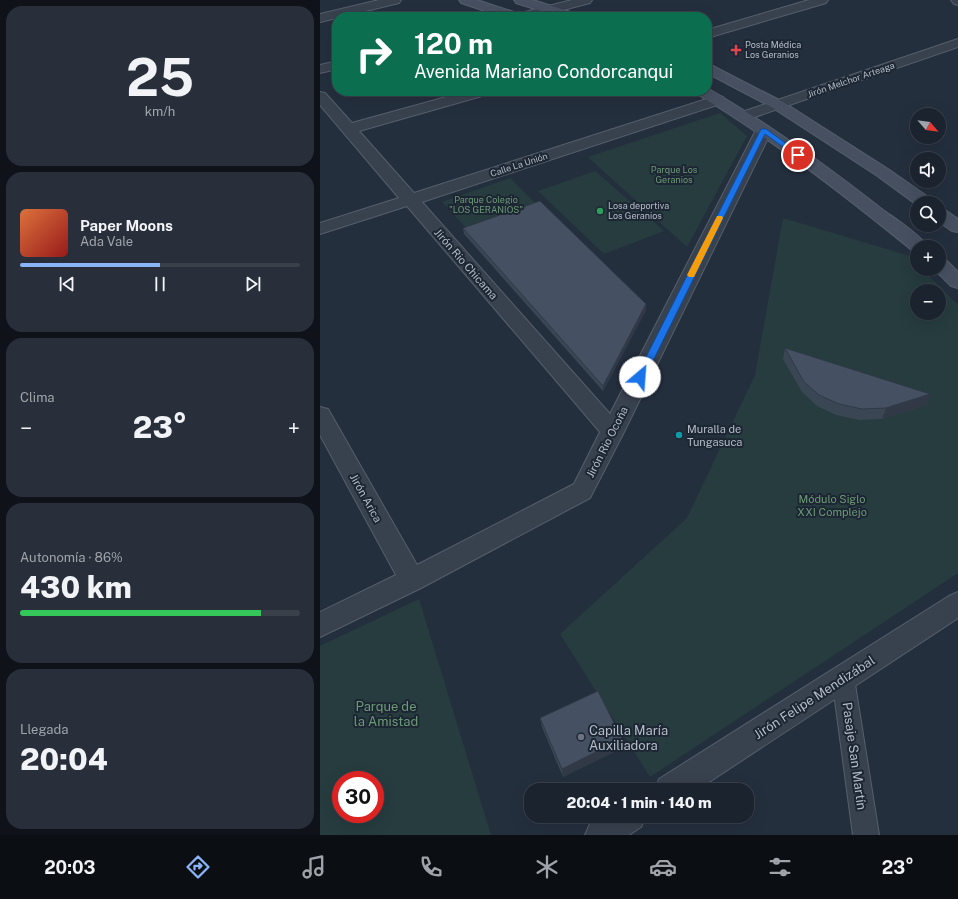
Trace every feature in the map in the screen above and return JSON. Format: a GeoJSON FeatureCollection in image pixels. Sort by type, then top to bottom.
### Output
{"type":"FeatureCollection","features":[{"type":"Feature","properties":{"kind":"main road"},"geometry":{"type":"LineString","coordinates":[[465,0],[501,12]]}},
{"type":"Feature","properties":{"kind":"main road"},"geometry":{"type":"LineString","coordinates":[[520,0],[557,12]]}},
{"type":"Feature","properties":{"kind":"main road"},"geometry":{"type":"LineString","coordinates":[[712,70],[778,105],[882,172],[915,196]]}},
{"type":"Feature","properties":{"kind":"main road"},"geometry":{"type":"LineString","coordinates":[[711,96],[744,116],[845,188],[910,240]]}},
{"type":"Feature","properties":{"kind":"main road"},"geometry":{"type":"LineString","coordinates":[[946,219],[958,227]]}},
{"type":"Feature","properties":{"kind":"main road"},"geometry":{"type":"LineString","coordinates":[[946,271],[958,282]]}},
{"type":"Feature","properties":{"kind":"street"},"geometry":{"type":"LineString","coordinates":[[345,12],[395,0]]}},
{"type":"Feature","properties":{"kind":"street"},"geometry":{"type":"LineString","coordinates":[[542,12],[586,0]]}},
{"type":"Feature","properties":{"kind":"street"},"geometry":{"type":"LineString","coordinates":[[712,32],[801,2],[822,0]]}},
{"type":"Feature","properties":{"kind":"street"},"geometry":{"type":"LineString","coordinates":[[320,18],[332,15]]}},
{"type":"Feature","properties":{"kind":"street","name":"Jirón Melchor Arteaga"},"geometry":{"type":"LineString","coordinates":[[744,116],[958,43]]}},
{"type":"Feature","properties":{"kind":"street"},"geometry":{"type":"LineString","coordinates":[[320,69],[332,66]]}},
{"type":"Feature","properties":{"kind":"street","name":"Jirón Rio Chicama"},"geometry":{"type":"LineString","coordinates":[[320,96],[613,432]]}},
{"type":"Feature","properties":{"kind":"street"},"geometry":{"type":"LineString","coordinates":[[349,129],[466,96]]}},
{"type":"Feature","properties":{"kind":"street","name":"Calle La Unión"},"geometry":{"type":"LineString","coordinates":[[320,230],[718,100]]}},
{"type":"Feature","properties":{"kind":"street","name":"Jirón Rio Ocoña"},"geometry":{"type":"LineString","coordinates":[[320,625],[412,580],[582,491],[764,130]]}},
{"type":"Feature","properties":{"kind":"street","name":"Jirón Arica"},"geometry":{"type":"LineString","coordinates":[[320,416],[412,580]]}},
{"type":"Feature","properties":{"kind":"street","name":"Jirón Felipe Mendizábal"},"geometry":{"type":"LineString","coordinates":[[681,783],[958,604]]}},
{"type":"Feature","properties":{"kind":"street"},"geometry":{"type":"LineString","coordinates":[[601,835],[619,823]]}},
{"type":"Feature","properties":{"kind":"lane","name":"Pasaje San Martín"},"geometry":{"type":"LineString","coordinates":[[844,678],[866,835]]}},
{"type":"Feature","properties":{"kind":"green space","name":"Parque Los Geranios"},"geometry":{"type":"Polygon","coordinates":[[[720,113],[747,136],[687,247],[588,157],[720,113]]]}},
{"type":"Feature","properties":{"kind":"green space","name":"Losa deportiva Los Geranios"},"geometry":{"type":"Polygon","coordinates":[[[595,171],[664,231],[604,254],[538,191],[595,171]]]}},
{"type":"Feature","properties":{"kind":"green space","name":"Parque Colegio \"LOS GERANIOS\""},"geometry":{"type":"Polygon","coordinates":[[[510,178],[538,206],[469,231],[442,202],[510,178]]]}},
{"type":"Feature","properties":{"kind":"green space","name":"Módulo Siglo XXI Complejo"},"geometry":{"type":"Polygon","coordinates":[[[783,218],[910,256],[910,276],[929,276],[937,284],[910,284],[910,320],[946,320],[946,293],[958,305],[958,573],[650,777],[560,634],[687,518],[755,375],[783,218]]]}},
{"type":"Feature","properties":{"kind":"green space","name":"Parque de la Amistad"},"geometry":{"type":"Polygon","coordinates":[[[419,599],[491,835],[320,835],[320,646],[419,599]]]}},
{"type":"Feature","properties":{"kind":"building"},"geometry":{"type":"Polygon","coordinates":[[[540,201],[646,304],[603,386],[463,228],[540,201]]]}},
{"type":"Feature","properties":{"kind":"building"},"geometry":{"type":"Polygon","coordinates":[[[785,348],[930,394],[886,408],[862,409],[839,404],[819,395],[804,382],[785,348]]]}},
{"type":"Feature","properties":{"kind":"building","name":"Capilla María Auxiliadora"},"geometry":{"type":"Polygon","coordinates":[[[598,691],[622,739],[562,769],[540,718],[598,691]]]}},
{"type":"Feature","properties":{"kind":"slow traffic"},"geometry":{"type":"LineString","coordinates":[[691,275],[720,218]]}},
{"type":"Feature","properties":{"kind":"place","name":"Posta Médica Los Geranios"},"geometry":{"type":"Point","coordinates":[736,50]}},
{"type":"Feature","properties":{"kind":"place","name":"Losa deportiva Los Geranios"},"geometry":{"type":"Point","coordinates":[600,211]}},
{"type":"Feature","properties":{"kind":"place","name":"Muralla de Tungasuca"},"geometry":{"type":"Point","coordinates":[679,435]}},
{"type":"Feature","properties":{"kind":"place","name":"Capilla María Auxiliadora"},"geometry":{"type":"Point","coordinates":[581,737]}},
{"type":"Feature","properties":{"kind":"route"},"geometry":{"type":"LineString","coordinates":[[640,377],[764,130],[798,155]]}}]}
